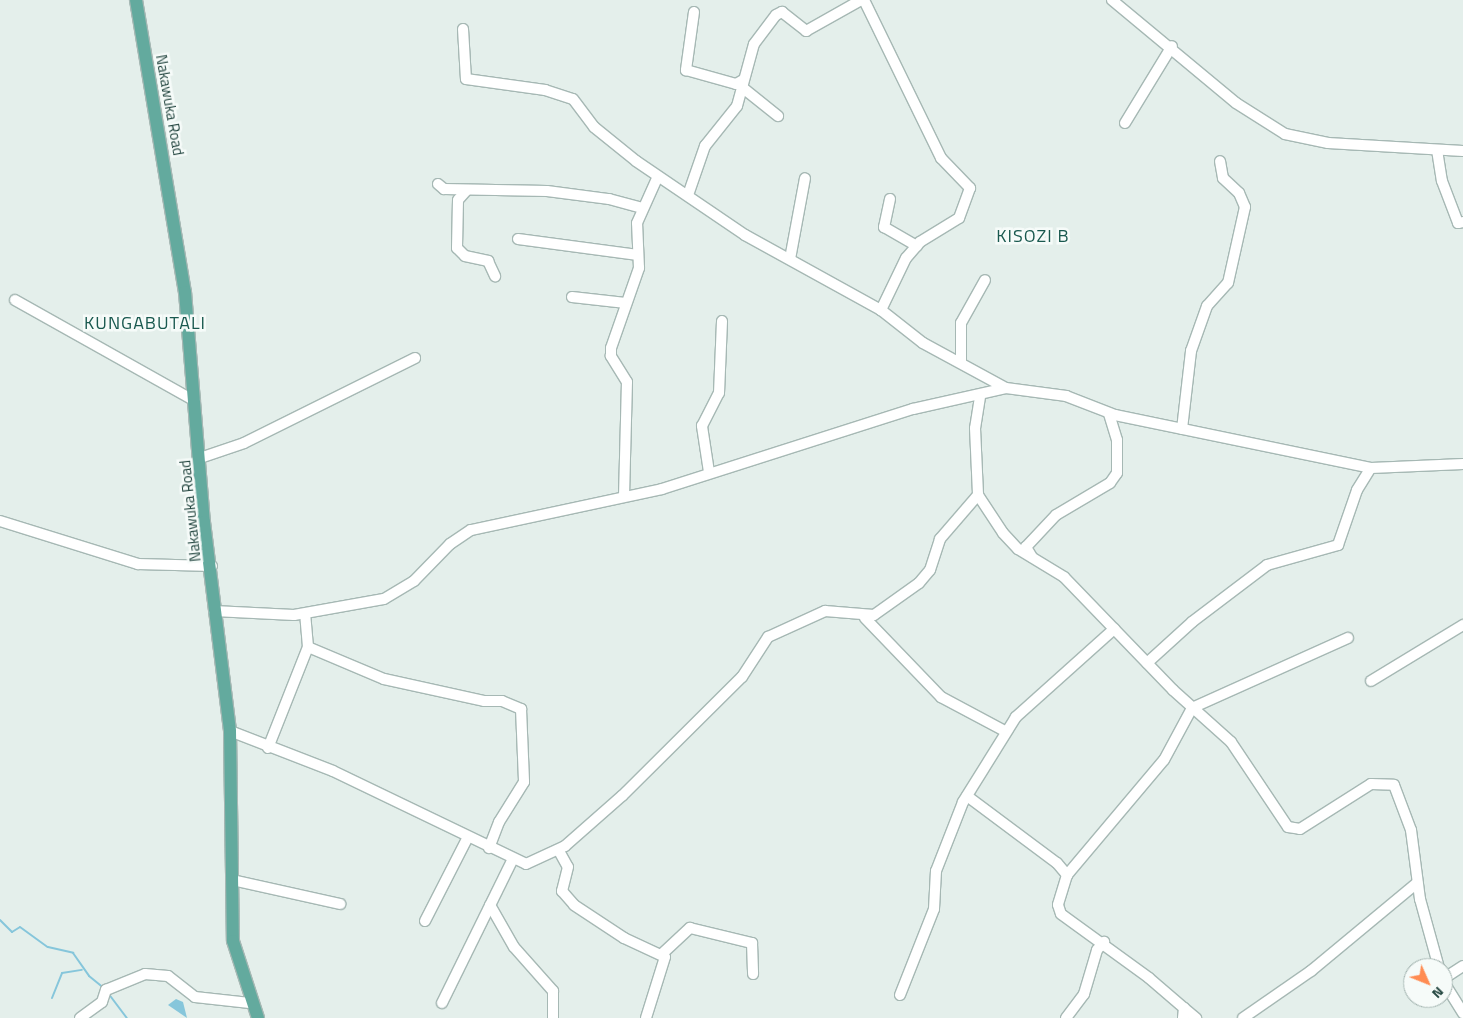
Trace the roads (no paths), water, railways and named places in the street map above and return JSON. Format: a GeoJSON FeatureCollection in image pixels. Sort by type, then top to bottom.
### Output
{"type":"FeatureCollection","features":[{"type":"Feature","properties":{"kind":"main road","name":"Nakawuka Road"},"geometry":{"type":"LineString","coordinates":[[136,0],[173,207],[212,566],[214,611],[230,731],[234,952],[250,1003],[258,1018]]}},
{"type":"Feature","properties":{"kind":"street"},"geometry":{"type":"LineString","coordinates":[[688,195],[705,146],[733,113],[754,44],[776,15],[782,12],[806,31],[862,0],[942,158],[970,188],[959,218],[917,246],[881,310]]}},
{"type":"Feature","properties":{"kind":"street"},"geometry":{"type":"LineString","coordinates":[[1112,0],[1172,46],[1236,103],[1285,134],[1328,142],[1463,151]]}},
{"type":"Feature","properties":{"kind":"street"},"geometry":{"type":"LineString","coordinates":[[694,12],[686,70],[736,84],[743,84],[778,116]]}},
{"type":"Feature","properties":{"kind":"street"},"geometry":{"type":"LineString","coordinates":[[463,29],[466,79],[545,90],[573,99],[594,127],[658,176],[790,259],[881,310],[922,343],[961,362],[1006,388]]}},
{"type":"Feature","properties":{"kind":"street"},"geometry":{"type":"LineString","coordinates":[[1124,123],[1172,46]]}},
{"type":"Feature","properties":{"kind":"street"},"geometry":{"type":"LineString","coordinates":[[1437,150],[1442,181],[1458,223],[1463,222]]}},
{"type":"Feature","properties":{"kind":"street"},"geometry":{"type":"LineString","coordinates":[[1182,429],[1191,351],[1206,306],[1228,283],[1244,207],[1239,193],[1223,178],[1220,161]]}},
{"type":"Feature","properties":{"kind":"street"},"geometry":{"type":"LineString","coordinates":[[624,496],[627,382],[611,356],[638,255],[637,223],[642,208],[658,176]]}},
{"type":"Feature","properties":{"kind":"street"},"geometry":{"type":"LineString","coordinates":[[790,259],[805,178]]}},
{"type":"Feature","properties":{"kind":"street"},"geometry":{"type":"LineString","coordinates":[[438,184],[444,189],[547,191],[609,199],[642,208]]}},
{"type":"Feature","properties":{"kind":"street"},"geometry":{"type":"LineString","coordinates":[[467,190],[458,200],[457,248],[465,256],[488,261],[495,276]]}},
{"type":"Feature","properties":{"kind":"street"},"geometry":{"type":"LineString","coordinates":[[890,199],[884,227],[917,246]]}},
{"type":"Feature","properties":{"kind":"street"},"geometry":{"type":"LineString","coordinates":[[518,239],[638,255]]}},
{"type":"Feature","properties":{"kind":"street"},"geometry":{"type":"LineString","coordinates":[[961,362],[961,323],[986,280]]}},
{"type":"Feature","properties":{"kind":"street"},"geometry":{"type":"LineString","coordinates":[[572,297],[626,303]]}},
{"type":"Feature","properties":{"kind":"street"},"geometry":{"type":"LineString","coordinates":[[15,300],[195,401]]}},
{"type":"Feature","properties":{"kind":"street"},"geometry":{"type":"LineString","coordinates":[[709,472],[702,426],[719,393],[722,321]]}},
{"type":"Feature","properties":{"kind":"street"},"geometry":{"type":"LineString","coordinates":[[200,458],[259,436],[415,358]]}},
{"type":"Feature","properties":{"kind":"street"},"geometry":{"type":"LineString","coordinates":[[989,377],[975,428],[978,495],[1010,542],[1064,577],[1192,708],[1231,742],[1282,820],[1294,830],[1371,784],[1394,785],[1416,848],[1417,883],[1436,958]]}},
{"type":"Feature","properties":{"kind":"street"},"geometry":{"type":"LineString","coordinates":[[214,611],[305,614],[384,599],[414,581],[450,544],[471,530],[624,496],[835,437],[914,409],[1006,388],[1066,396],[1109,413],[1371,468],[1463,464]]}},
{"type":"Feature","properties":{"kind":"street"},"geometry":{"type":"LineString","coordinates":[[1032,557],[1026,547],[1056,515],[1110,483],[1117,473],[1117,440],[1109,413]]}},
{"type":"Feature","properties":{"kind":"street"},"geometry":{"type":"LineString","coordinates":[[1148,663],[1192,622],[1267,565],[1338,545],[1357,490],[1371,468]]}},
{"type":"Feature","properties":{"kind":"street"},"geometry":{"type":"LineString","coordinates":[[865,618],[928,574],[940,539],[978,495]]}},
{"type":"Feature","properties":{"kind":"street"},"geometry":{"type":"LineString","coordinates":[[0,521],[138,564],[212,566]]}},
{"type":"Feature","properties":{"kind":"street"},"geometry":{"type":"LineString","coordinates":[[230,731],[268,748],[333,771],[468,837],[512,861],[526,864],[558,851],[742,677],[768,638],[825,611],[865,618],[941,697],[1005,731]]}},
{"type":"Feature","properties":{"kind":"street"},"geometry":{"type":"LineString","coordinates":[[268,748],[308,647],[305,614]]}},
{"type":"Feature","properties":{"kind":"street"},"geometry":{"type":"LineString","coordinates":[[1371,681],[1463,626]]}},
{"type":"Feature","properties":{"kind":"street"},"geometry":{"type":"LineString","coordinates":[[900,995],[934,909],[939,860],[967,796],[995,757],[1005,731],[1038,695],[1114,629]]}},
{"type":"Feature","properties":{"kind":"street"},"geometry":{"type":"LineString","coordinates":[[1196,1018],[1183,1013],[1104,942],[1058,909],[1067,875],[1164,760],[1192,708],[1348,638]]}},
{"type":"Feature","properties":{"kind":"street"},"geometry":{"type":"LineString","coordinates":[[308,647],[384,679],[484,702],[502,701],[521,709],[524,782],[499,822],[489,848]]}},
{"type":"Feature","properties":{"kind":"street"},"geometry":{"type":"LineString","coordinates":[[967,796],[1067,875]]}},
{"type":"Feature","properties":{"kind":"street"},"geometry":{"type":"LineString","coordinates":[[425,921],[468,837]]}},
{"type":"Feature","properties":{"kind":"street"},"geometry":{"type":"LineString","coordinates":[[558,851],[568,867],[562,891],[574,905],[624,938],[663,953]]}},
{"type":"Feature","properties":{"kind":"street"},"geometry":{"type":"LineString","coordinates":[[442,1003],[512,861]]}},
{"type":"Feature","properties":{"kind":"street"},"geometry":{"type":"LineString","coordinates":[[232,880],[340,904]]}},
{"type":"Feature","properties":{"kind":"street"},"geometry":{"type":"LineString","coordinates":[[1243,1018],[1311,971],[1417,883]]}},
{"type":"Feature","properties":{"kind":"street"},"geometry":{"type":"LineString","coordinates":[[490,905],[514,947],[553,991],[553,1018]]}},
{"type":"Feature","properties":{"kind":"street"},"geometry":{"type":"LineString","coordinates":[[663,953],[690,928],[752,943],[753,974]]}},
{"type":"Feature","properties":{"kind":"street"},"geometry":{"type":"LineString","coordinates":[[1066,1018],[1084,994],[1097,950],[1104,942]]}},
{"type":"Feature","properties":{"kind":"street"},"geometry":{"type":"LineString","coordinates":[[646,1018],[665,962],[663,953]]}},
{"type":"Feature","properties":{"kind":"street"},"geometry":{"type":"LineString","coordinates":[[80,1018],[102,1002],[106,990],[145,974],[168,976],[195,997],[250,1003]]}},
{"type":"Feature","properties":{"kind":"street"},"geometry":{"type":"LineString","coordinates":[[1453,996],[1463,1013]]}},
{"type":"Feature","properties":{"kind":"water"},"geometry":{"type":"Polygon","coordinates":[[[176,999],[183,1002],[187,1018],[168,1005],[176,999]]]}},
{"type":"Feature","properties":{"kind":"waterway"},"geometry":{"type":"LineString","coordinates":[[0,920],[12,932],[20,927],[48,947],[73,953],[89,976],[104,988]]}},
{"type":"Feature","properties":{"kind":"waterway"},"geometry":{"type":"LineString","coordinates":[[52,998],[62,973],[82,970]]}},
{"type":"Feature","properties":{"kind":"waterway"},"geometry":{"type":"LineString","coordinates":[[108,993],[127,1018]]}},
{"type":"Feature","properties":{"kind":"district","name":"KISOZI B"},"geometry":{"type":"Point","coordinates":[1033,236]}},
{"type":"Feature","properties":{"kind":"district","name":"KUNGABUTALI"},"geometry":{"type":"Point","coordinates":[145,323]}}]}
